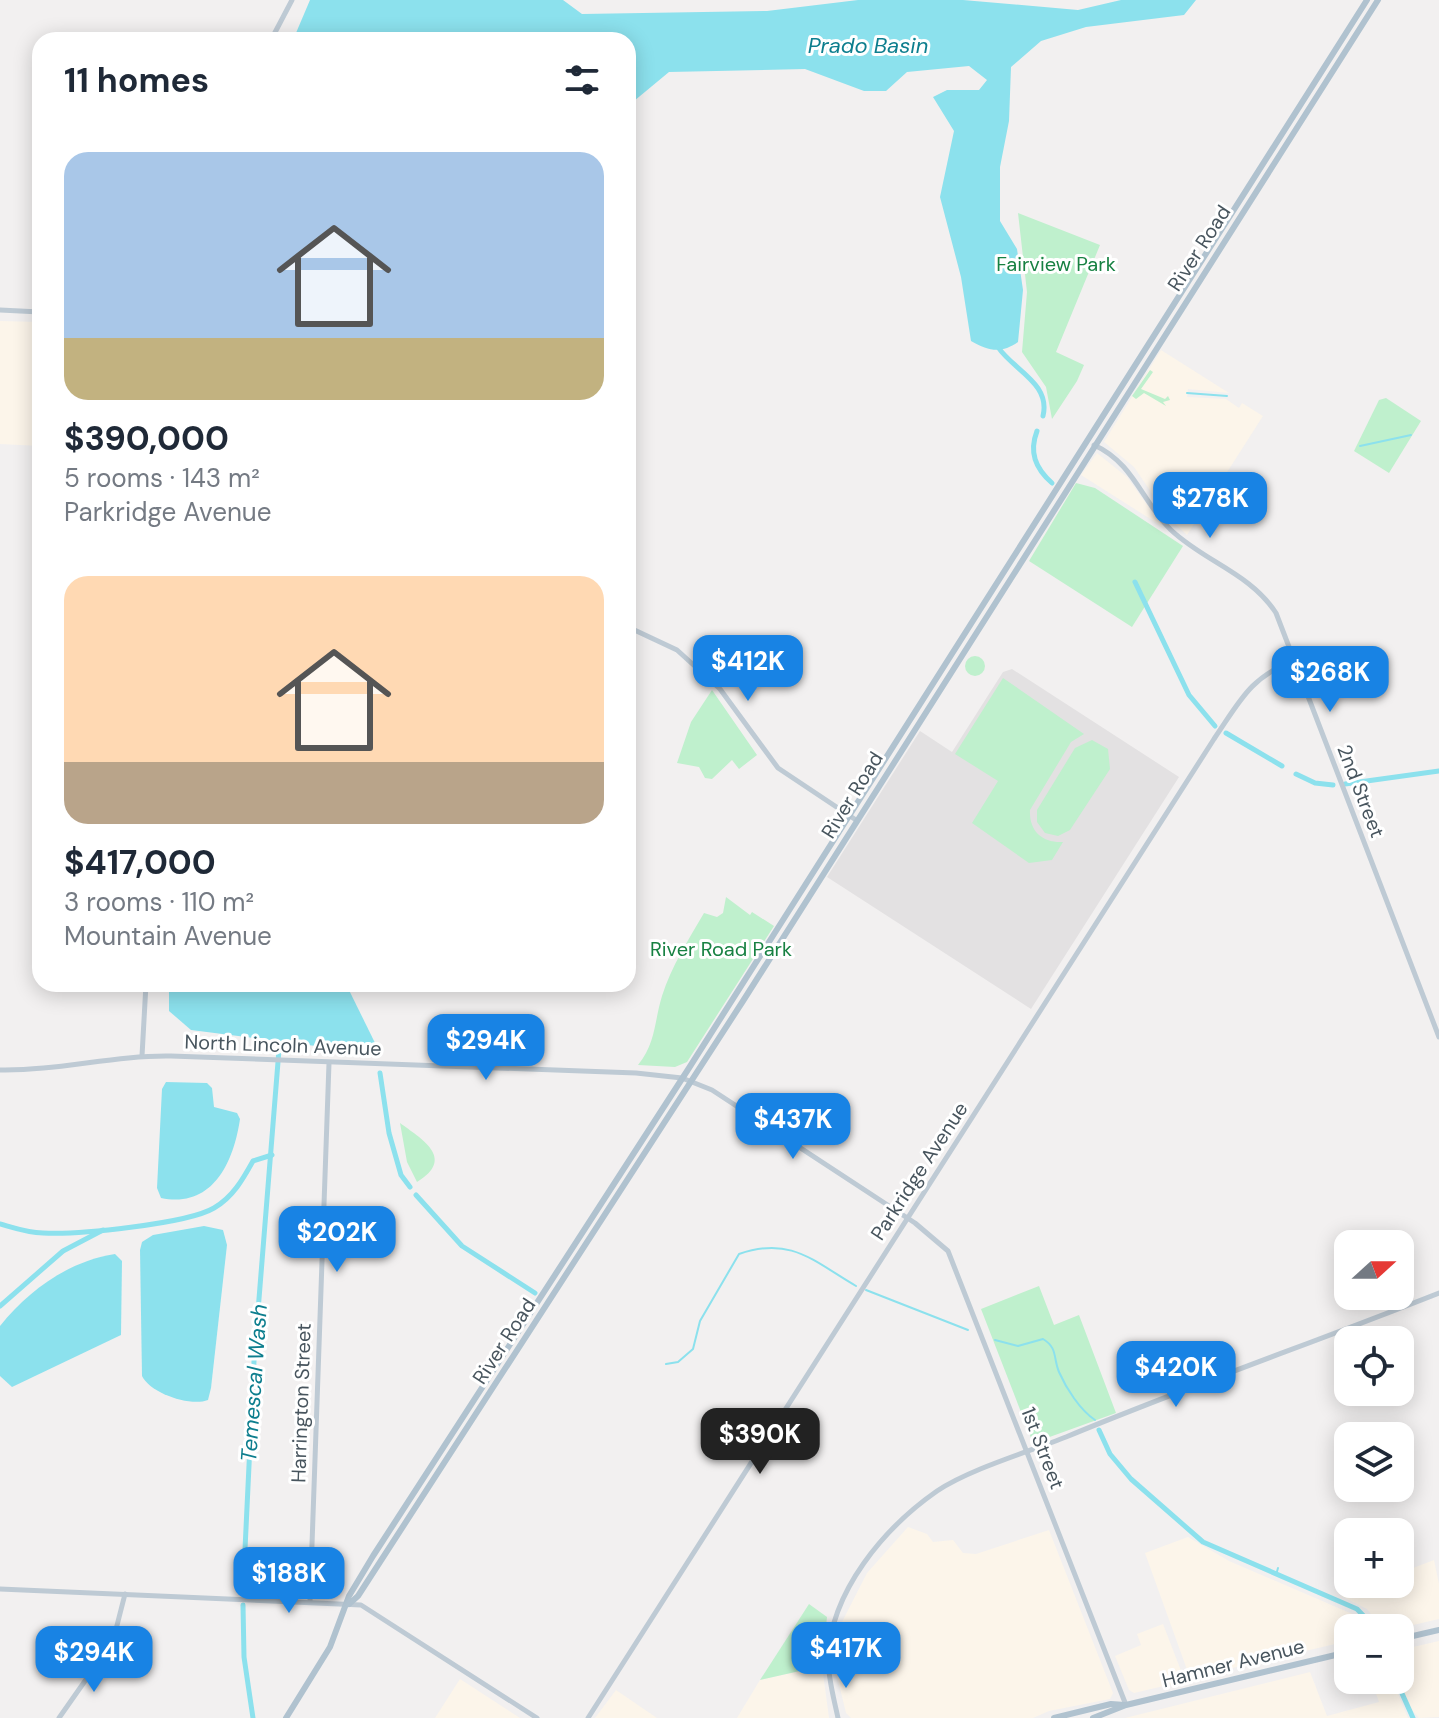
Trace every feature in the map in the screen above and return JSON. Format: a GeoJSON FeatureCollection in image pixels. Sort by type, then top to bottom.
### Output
{"type":"FeatureCollection","features":[{"type":"Feature","properties":{"kind":"main road","name":"River Road"},"geometry":{"type":"LineString","coordinates":[[349,1604],[349,1596],[373,1556],[682,1078],[1367,0]]}},
{"type":"Feature","properties":{"kind":"main road","name":"River Road"},"geometry":{"type":"LineString","coordinates":[[286,1718],[326,1655],[349,1604],[358,1596],[691,1080],[1378,0]]}},
{"type":"Feature","properties":{"kind":"main road"},"geometry":{"type":"LineString","coordinates":[[1414,1636],[1439,1630]]}},
{"type":"Feature","properties":{"kind":"main road","name":"Hamner Avenue"},"geometry":{"type":"LineString","coordinates":[[1054,1718],[1111,1704],[1126,1705],[1334,1655]]}},
{"type":"Feature","properties":{"kind":"main road","name":"Hamner Avenue"},"geometry":{"type":"LineString","coordinates":[[1093,1718],[1114,1713],[1126,1705]]}},
{"type":"Feature","properties":{"kind":"street"},"geometry":{"type":"LineString","coordinates":[[275,32],[292,0]]}},
{"type":"Feature","properties":{"kind":"street"},"geometry":{"type":"LineString","coordinates":[[0,310],[32,312]]}},
{"type":"Feature","properties":{"kind":"street","name":"2nd Street"},"geometry":{"type":"LineString","coordinates":[[1086,441],[1129,470],[1175,533],[1260,591],[1276,613],[1439,1037]]}},
{"type":"Feature","properties":{"kind":"street"},"geometry":{"type":"LineString","coordinates":[[636,630],[658,638],[687,658],[720,689],[778,768],[856,820]]}},
{"type":"Feature","properties":{"kind":"street","name":"Parkridge Avenue"},"geometry":{"type":"LineString","coordinates":[[588,1718],[1218,733],[1258,678],[1295,660]]}},
{"type":"Feature","properties":{"kind":"street"},"geometry":{"type":"LineString","coordinates":[[142,1056],[146,992]]}},
{"type":"Feature","properties":{"kind":"street","name":"North Lincoln Avenue"},"geometry":{"type":"LineString","coordinates":[[0,1070],[47,1069],[142,1056],[682,1078],[691,1080],[908,1219]]}},
{"type":"Feature","properties":{"kind":"street","name":"Harrington Street"},"geometry":{"type":"LineString","coordinates":[[310,1601],[329,1063]]}},
{"type":"Feature","properties":{"kind":"street","name":"1st Street"},"geometry":{"type":"LineString","coordinates":[[908,1219],[948,1251],[1126,1705]]}},
{"type":"Feature","properties":{"kind":"street"},"geometry":{"type":"LineString","coordinates":[[838,1718],[829,1676],[829,1646],[841,1604],[857,1573],[905,1519],[939,1490],[1105,1421],[1439,1293]]}},
{"type":"Feature","properties":{"kind":"street"},"geometry":{"type":"LineString","coordinates":[[0,1589],[361,1605],[537,1718]]}},
{"type":"Feature","properties":{"kind":"street"},"geometry":{"type":"LineString","coordinates":[[59,1718],[113,1641],[125,1594]]}},
{"type":"Feature","properties":{"kind":"shaded area"},"geometry":{"type":"Polygon","coordinates":[[[0,321],[32,322],[32,446],[0,444],[0,321]]]}},
{"type":"Feature","properties":{"kind":"shaded area"},"geometry":{"type":"Polygon","coordinates":[[[1161,350],[1229,393],[1188,389],[1187,397],[1226,399],[1239,408],[1242,403],[1263,416],[1187,535],[1168,517],[1134,467],[1104,442],[1161,350]]]}},
{"type":"Feature","properties":{"kind":"shaded area"},"geometry":{"type":"Polygon","coordinates":[[[1097,453],[1127,477],[1163,527],[1081,475],[1097,453]]]}},
{"type":"Feature","properties":{"kind":"shaded area"},"geometry":{"type":"Polygon","coordinates":[[[1012,669],[1179,777],[1031,1009],[827,877],[920,731],[952,752],[1003,672],[1012,669]]]}},
{"type":"Feature","properties":{"kind":"shaded area"},"geometry":{"type":"Polygon","coordinates":[[[908,1527],[927,1534],[933,1542],[953,1540],[963,1553],[976,1554],[1049,1530],[1113,1693],[1110,1699],[1049,1711],[1033,1718],[851,1718],[846,1713],[837,1676],[841,1668],[837,1652],[842,1622],[867,1573],[908,1527]]]}},
{"type":"Feature","properties":{"kind":"shaded area"},"geometry":{"type":"Polygon","coordinates":[[[1188,1537],[1229,1561],[1352,1614],[1334,1614],[1334,1644],[1190,1678],[1145,1553],[1188,1537]]]}},
{"type":"Feature","properties":{"kind":"shaded area"},"geometry":{"type":"Polygon","coordinates":[[[1434,1560],[1439,1584],[1439,1619],[1414,1625],[1414,1614],[1371,1614],[1345,1598],[1414,1598],[1414,1568],[1434,1560]]]}},
{"type":"Feature","properties":{"kind":"shaded area"},"geometry":{"type":"Polygon","coordinates":[[[1163,1624],[1185,1681],[1134,1693],[1129,1690],[1115,1656],[1141,1645],[1137,1634],[1163,1624]]]}},
{"type":"Feature","properties":{"kind":"shaded area"},"geometry":{"type":"Polygon","coordinates":[[[1439,1641],[1439,1717],[1419,1718],[1403,1694],[1414,1694],[1414,1647],[1439,1641]]]}},
{"type":"Feature","properties":{"kind":"shaded area"},"geometry":{"type":"Polygon","coordinates":[[[822,1666],[829,1718],[737,1718],[760,1680],[822,1666]]]}},
{"type":"Feature","properties":{"kind":"shaded area"},"geometry":{"type":"Polygon","coordinates":[[[1310,1672],[1327,1716],[1379,1702],[1376,1694],[1398,1694],[1408,1718],[1125,1718],[1310,1672]]]}},
{"type":"Feature","properties":{"kind":"shaded area"},"geometry":{"type":"Polygon","coordinates":[[[460,1679],[520,1718],[435,1718],[460,1679]]]}},
{"type":"Feature","properties":{"kind":"shaded area"},"geometry":{"type":"Polygon","coordinates":[[[616,1690],[657,1718],[595,1718],[616,1690]]]}},
{"type":"Feature","properties":{"kind":"green space","name":"Fairview Park"},"geometry":{"type":"Polygon","coordinates":[[[1018,213],[1100,245],[1056,352],[1084,365],[1052,419],[1046,387],[1022,352],[1027,292],[1018,213]]]}},
{"type":"Feature","properties":{"kind":"green space"},"geometry":{"type":"Polygon","coordinates":[[[1150,370],[1153,372],[1141,389],[1165,399],[1168,396],[1170,400],[1163,402],[1166,406],[1144,393],[1136,399],[1132,396],[1150,370]]]}},
{"type":"Feature","properties":{"kind":"green space"},"geometry":{"type":"Polygon","coordinates":[[[1386,398],[1421,421],[1389,473],[1354,451],[1379,400],[1386,398]]]}},
{"type":"Feature","properties":{"kind":"green space"},"geometry":{"type":"Polygon","coordinates":[[[1076,483],[1095,488],[1183,546],[1132,627],[1029,561],[1076,483]]]}},
{"type":"Feature","properties":{"kind":"green space"},"geometry":{"type":"Polygon","coordinates":[[[971,656],[979,656],[985,666],[979,676],[971,676],[965,670],[965,662],[971,656]]]}},
{"type":"Feature","properties":{"kind":"green space"},"geometry":{"type":"Polygon","coordinates":[[[1003,678],[1084,734],[1071,742],[1030,810],[1034,830],[1038,834],[1063,842],[1052,860],[1029,863],[972,823],[998,781],[955,754],[1003,678]]]}},
{"type":"Feature","properties":{"kind":"green space"},"geometry":{"type":"Polygon","coordinates":[[[712,690],[757,755],[739,769],[732,760],[712,779],[705,778],[699,767],[677,763],[691,722],[712,690]]]}},
{"type":"Feature","properties":{"kind":"green space"},"geometry":{"type":"Polygon","coordinates":[[[1092,740],[1108,749],[1110,769],[1070,830],[1058,836],[1045,833],[1037,822],[1037,810],[1075,748],[1092,740]]]}},
{"type":"Feature","properties":{"kind":"green space","name":"River Road Park"},"geometry":{"type":"Polygon","coordinates":[[[726,897],[750,915],[752,912],[774,926],[687,1062],[675,1067],[638,1065],[651,1040],[662,996],[681,953],[704,913],[717,917],[723,913],[726,897]]]}},
{"type":"Feature","properties":{"kind":"green space"},"geometry":{"type":"Polygon","coordinates":[[[400,1123],[425,1142],[434,1157],[429,1173],[417,1182],[407,1162],[400,1123]]]}},
{"type":"Feature","properties":{"kind":"green space"},"geometry":{"type":"Polygon","coordinates":[[[1039,1286],[1054,1325],[1079,1315],[1116,1413],[1033,1443],[981,1309],[1039,1286]]]}},
{"type":"Feature","properties":{"kind":"green space"},"geometry":{"type":"Polygon","coordinates":[[[809,1604],[827,1617],[822,1666],[760,1680],[809,1604]]]}},
{"type":"Feature","properties":{"kind":"water","name":"Prado Basin"},"geometry":{"type":"Polygon","coordinates":[[[310,0],[563,0],[582,14],[767,11],[858,0],[963,0],[1078,10],[1121,0],[1196,0],[1184,15],[1086,27],[1041,41],[1011,67],[1009,121],[1000,167],[1000,221],[1017,249],[1023,290],[1018,342],[995,350],[971,341],[961,277],[940,197],[954,131],[933,97],[947,90],[979,90],[987,80],[969,66],[907,72],[886,91],[864,91],[805,69],[669,72],[636,99],[636,32],[296,32],[310,0]]]}},
{"type":"Feature","properties":{"kind":"water"},"geometry":{"type":"Polygon","coordinates":[[[169,992],[350,992],[378,1049],[362,1052],[191,1030],[169,1011],[169,992]]]}},
{"type":"Feature","properties":{"kind":"water"},"geometry":{"type":"Polygon","coordinates":[[[166,1082],[207,1083],[212,1088],[214,1107],[237,1113],[240,1119],[233,1150],[218,1178],[208,1189],[195,1196],[179,1199],[161,1198],[157,1188],[162,1089],[166,1082]]]}},
{"type":"Feature","properties":{"kind":"water"},"geometry":{"type":"Polygon","coordinates":[[[204,1226],[223,1230],[227,1245],[211,1388],[208,1400],[191,1402],[162,1393],[142,1376],[140,1250],[142,1242],[153,1235],[204,1226]]]}},
{"type":"Feature","properties":{"kind":"water"},"geometry":{"type":"Polygon","coordinates":[[[115,1254],[122,1261],[121,1335],[12,1387],[0,1376],[0,1326],[51,1279],[82,1263],[115,1254]]]}},
{"type":"Feature","properties":{"kind":"waterway"},"geometry":{"type":"LineString","coordinates":[[998,347],[1036,386],[1044,405],[1043,416]]}},
{"type":"Feature","properties":{"kind":"waterway"},"geometry":{"type":"LineString","coordinates":[[1187,393],[1227,396]]}},
{"type":"Feature","properties":{"kind":"waterway"},"geometry":{"type":"LineString","coordinates":[[1037,431],[1035,459],[1041,472],[1052,483]]}},
{"type":"Feature","properties":{"kind":"waterway"},"geometry":{"type":"LineString","coordinates":[[1360,446],[1411,435]]}},
{"type":"Feature","properties":{"kind":"waterway"},"geometry":{"type":"LineString","coordinates":[[1135,582],[1189,695],[1215,726]]}},
{"type":"Feature","properties":{"kind":"waterway"},"geometry":{"type":"LineString","coordinates":[[1226,733],[1282,766]]}},
{"type":"Feature","properties":{"kind":"waterway"},"geometry":{"type":"LineString","coordinates":[[1345,784],[1439,771]]}},
{"type":"Feature","properties":{"kind":"waterway"},"geometry":{"type":"LineString","coordinates":[[1296,774],[1315,783],[1333,785]]}},
{"type":"Feature","properties":{"kind":"waterway","name":"Temescal Wash"},"geometry":{"type":"LineString","coordinates":[[243,1591],[254,1361],[280,1037]]}},
{"type":"Feature","properties":{"kind":"waterway"},"geometry":{"type":"LineString","coordinates":[[380,1073],[389,1133],[401,1175],[410,1187]]}},
{"type":"Feature","properties":{"kind":"waterway"},"geometry":{"type":"LineString","coordinates":[[0,1224],[32,1232],[59,1233],[181,1219],[221,1204],[237,1187],[253,1161],[272,1155]]}},
{"type":"Feature","properties":{"kind":"waterway"},"geometry":{"type":"LineString","coordinates":[[416,1195],[462,1246],[535,1293]]}},
{"type":"Feature","properties":{"kind":"waterway"},"geometry":{"type":"LineString","coordinates":[[0,1306],[63,1251],[103,1230]]}},
{"type":"Feature","properties":{"kind":"waterway"},"geometry":{"type":"LineString","coordinates":[[666,1364],[678,1362],[693,1349],[700,1321],[739,1254],[757,1249],[788,1250],[814,1260],[856,1286]]}},
{"type":"Feature","properties":{"kind":"waterway"},"geometry":{"type":"LineString","coordinates":[[866,1290],[968,1330]]}},
{"type":"Feature","properties":{"kind":"waterway"},"geometry":{"type":"LineString","coordinates":[[995,1340],[1018,1346],[1043,1339],[1048,1342],[1070,1392],[1095,1420]]}},
{"type":"Feature","properties":{"kind":"waterway"},"geometry":{"type":"LineString","coordinates":[[1099,1430],[1110,1454],[1131,1479],[1203,1542],[1357,1609],[1362,1614]]}},
{"type":"Feature","properties":{"kind":"waterway"},"geometry":{"type":"LineString","coordinates":[[1276,1575],[1278,1568]]}},
{"type":"Feature","properties":{"kind":"waterway","name":"Temescal Wash"},"geometry":{"type":"LineString","coordinates":[[243,1605],[244,1657],[253,1718]]}},
{"type":"Feature","properties":{"kind":"waterway"},"geometry":{"type":"LineString","coordinates":[[1402,1694],[1413,1718]]}}]}
